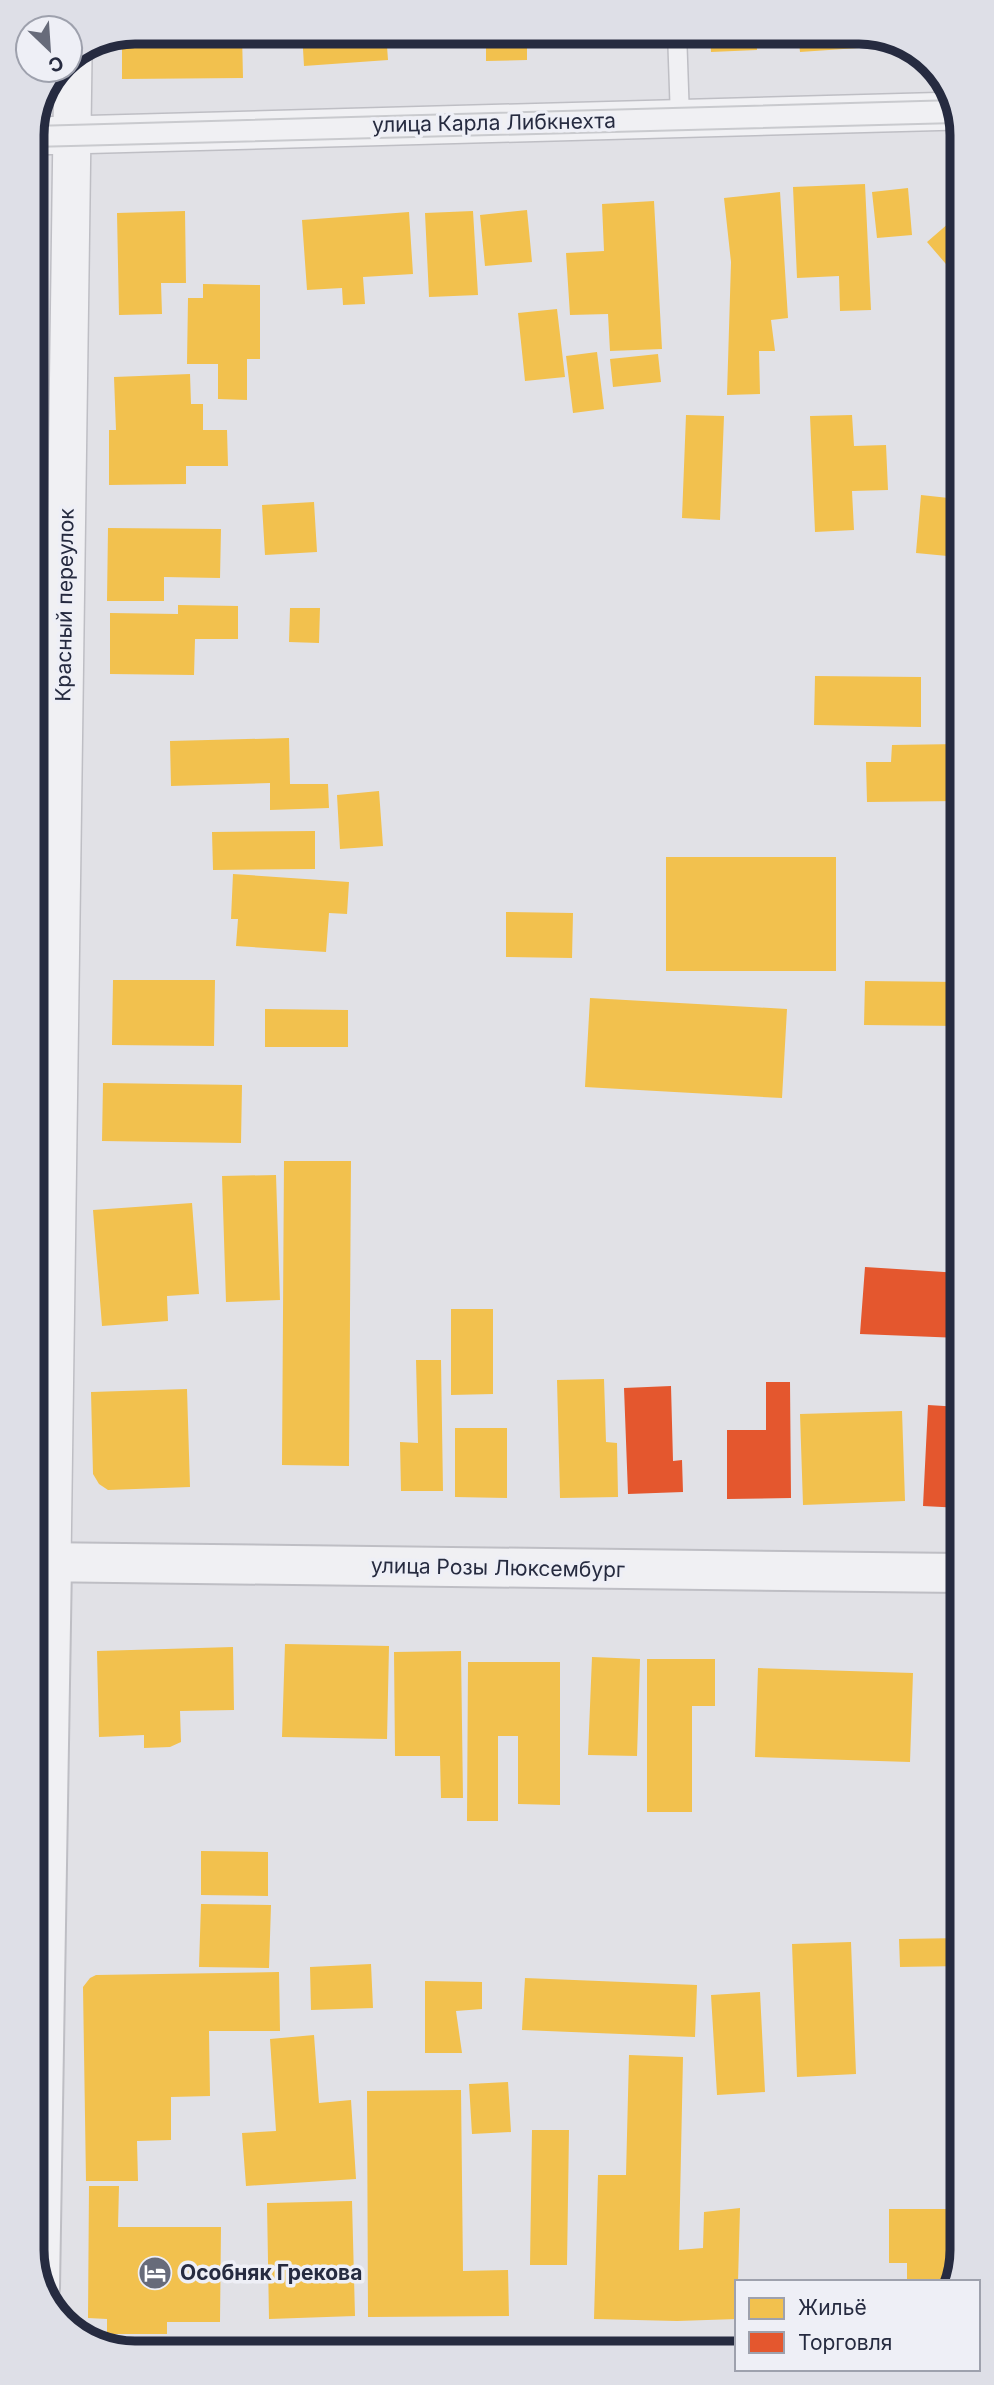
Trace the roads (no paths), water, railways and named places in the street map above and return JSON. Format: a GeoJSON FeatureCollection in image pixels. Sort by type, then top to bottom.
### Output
{"type":"FeatureCollection","features":[{"type":"Feature","properties":{"kind":"street","name":"Красный переулок"},"geometry":{"type":"LineString","coordinates":[[44,1514],[73,84]]}},
{"type":"Feature","properties":{"kind":"street","name":"улица Карла Либкнехта"},"geometry":{"type":"LineString","coordinates":[[44,135],[946,111]]}},
{"type":"Feature","properties":{"kind":"street","name":"улица Розы Люксембург"},"geometry":{"type":"LineString","coordinates":[[44,1563],[950,1573]]}},
{"type":"Feature","properties":{"kind":"lane"},"geometry":{"type":"LineString","coordinates":[[677,44],[680,118]]}},
{"type":"Feature","properties":{"kind":"tram line"},"geometry":{"type":"LineString","coordinates":[[44,126],[943,100]]}},
{"type":"Feature","properties":{"kind":"tram line"},"geometry":{"type":"LineString","coordinates":[[44,147],[949,123]]}},
{"type":"Feature","properties":{"kind":"place","name":"Особняк Грекова"},"geometry":{"type":"Point","coordinates":[155,2273]}}]}
